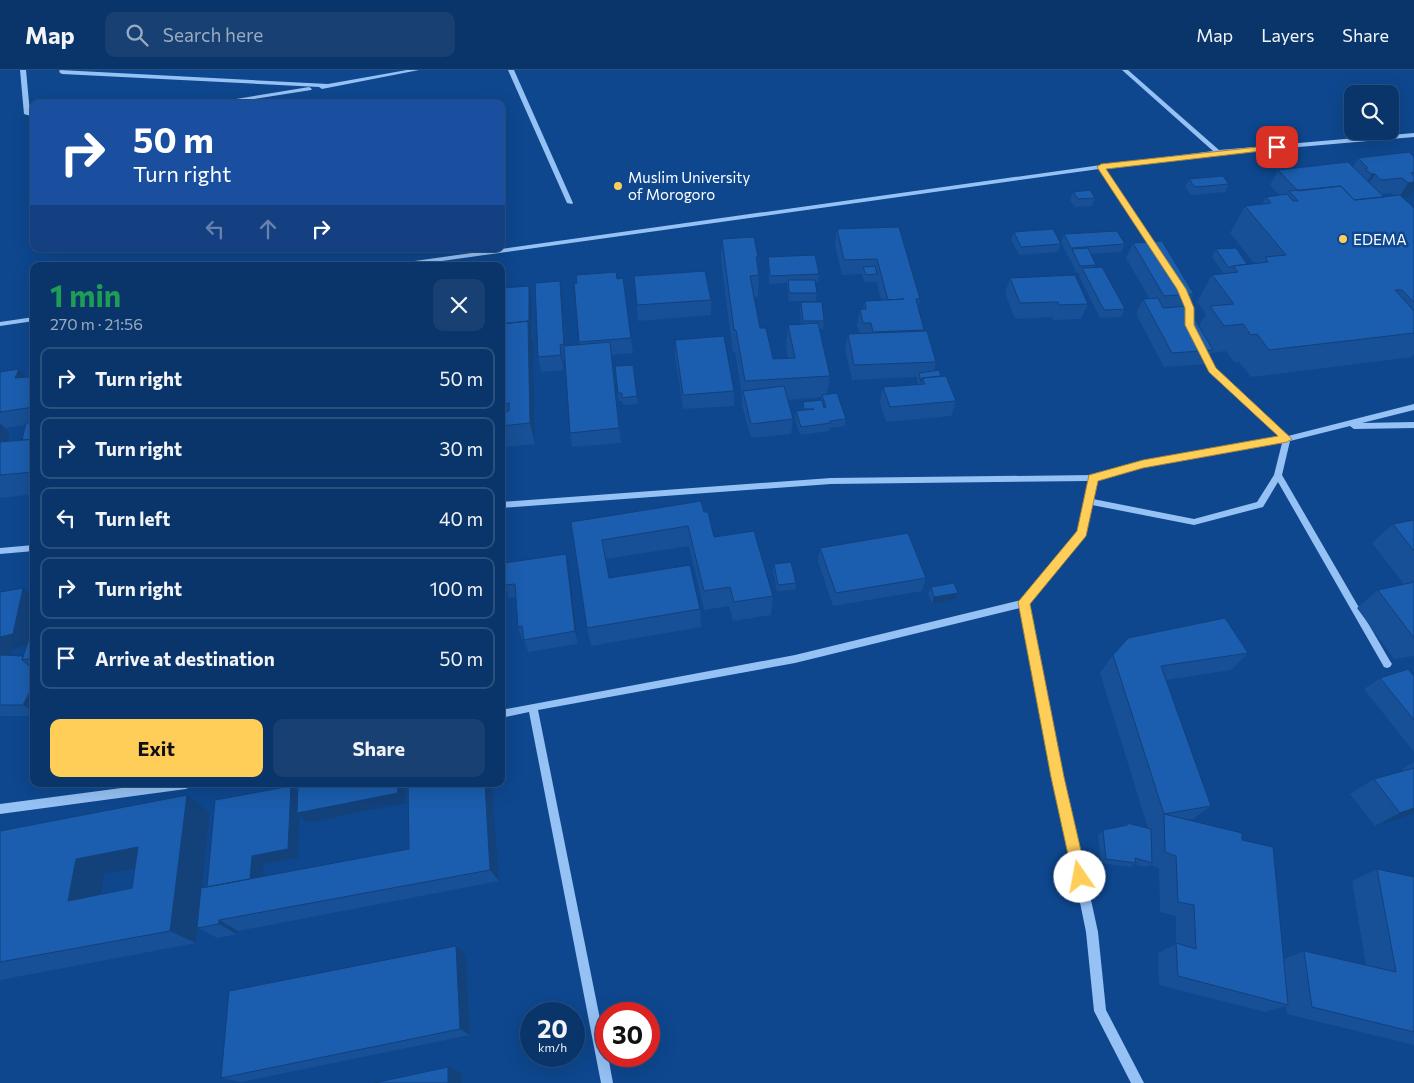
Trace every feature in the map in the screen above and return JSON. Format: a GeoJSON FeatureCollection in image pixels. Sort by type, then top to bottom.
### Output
{"type":"FeatureCollection","features":[{"type":"Feature","properties":{"kind":"street"},"geometry":{"type":"LineString","coordinates":[[23,70],[27,114],[30,114]]}},
{"type":"Feature","properties":{"kind":"street"},"geometry":{"type":"LineString","coordinates":[[63,70],[62,72],[328,86]]}},
{"type":"Feature","properties":{"kind":"street"},"geometry":{"type":"LineString","coordinates":[[235,100],[416,70]]}},
{"type":"Feature","properties":{"kind":"street"},"geometry":{"type":"LineString","coordinates":[[511,70],[570,203]]}},
{"type":"Feature","properties":{"kind":"street"},"geometry":{"type":"LineString","coordinates":[[1125,70],[1218,152]]}},
{"type":"Feature","properties":{"kind":"street"},"geometry":{"type":"LineString","coordinates":[[505,250],[1218,152],[1414,135]]}},
{"type":"Feature","properties":{"kind":"street"},"geometry":{"type":"LineString","coordinates":[[1101,167],[1160,256]]}},
{"type":"Feature","properties":{"kind":"street"},"geometry":{"type":"LineString","coordinates":[[422,262],[493,252]]}},
{"type":"Feature","properties":{"kind":"street"},"geometry":{"type":"LineString","coordinates":[[0,324],[30,320]]}},
{"type":"Feature","properties":{"kind":"street"},"geometry":{"type":"LineString","coordinates":[[1199,343],[1212,370],[1287,439]]}},
{"type":"Feature","properties":{"kind":"street"},"geometry":{"type":"LineString","coordinates":[[505,505],[831,481],[1093,478],[1143,464],[1287,439],[1414,407]]}},
{"type":"Feature","properties":{"kind":"street"},"geometry":{"type":"LineString","coordinates":[[1339,426],[1414,425]]}},
{"type":"Feature","properties":{"kind":"street"},"geometry":{"type":"LineString","coordinates":[[1089,501],[1194,522],[1260,505],[1278,475],[1287,439]]}},
{"type":"Feature","properties":{"kind":"street"},"geometry":{"type":"LineString","coordinates":[[1278,475],[1387,664]]}},
{"type":"Feature","properties":{"kind":"street"},"geometry":{"type":"LineString","coordinates":[[505,713],[795,659],[1024,602],[1082,533],[1093,478]]}},
{"type":"Feature","properties":{"kind":"street"},"geometry":{"type":"LineString","coordinates":[[0,551],[30,548]]}},
{"type":"Feature","properties":{"kind":"street"},"geometry":{"type":"LineString","coordinates":[[1024,602],[1057,777],[1092,932],[1100,1011],[1138,1083]]}},
{"type":"Feature","properties":{"kind":"street"},"geometry":{"type":"LineString","coordinates":[[533,707],[607,1083]]}},
{"type":"Feature","properties":{"kind":"street"},"geometry":{"type":"LineString","coordinates":[[0,809],[164,787]]}},
{"type":"Feature","properties":{"kind":"building"},"geometry":{"type":"Polygon","coordinates":[[[1409,152],[1414,157],[1414,173],[1411,173],[1414,176],[1414,182],[1408,183],[1402,178],[1381,180],[1375,174],[1365,169],[1368,168],[1358,158],[1409,152]]]}},
{"type":"Feature","properties":{"kind":"building"},"geometry":{"type":"Polygon","coordinates":[[[1348,162],[1384,197],[1354,200],[1341,186],[1298,191],[1278,170],[1348,162]]]}},
{"type":"Feature","properties":{"kind":"building"},"geometry":{"type":"Polygon","coordinates":[[[1223,176],[1229,184],[1197,187],[1189,179],[1223,176]]]}},
{"type":"Feature","properties":{"kind":"building"},"geometry":{"type":"Polygon","coordinates":[[[1341,186],[1354,200],[1400,195],[1414,208],[1414,302],[1402,290],[1395,290],[1414,311],[1414,333],[1269,350],[1257,334],[1251,335],[1243,324],[1224,326],[1210,306],[1234,304],[1212,275],[1238,272],[1233,266],[1268,262],[1265,257],[1286,255],[1245,206],[1271,203],[1266,197],[1287,194],[1293,201],[1298,201],[1289,191],[1341,186]]]}},
{"type":"Feature","properties":{"kind":"building"},"geometry":{"type":"Polygon","coordinates":[[[1090,190],[1095,198],[1078,199],[1073,192],[1090,190]]]}},
{"type":"Feature","properties":{"kind":"building"},"geometry":{"type":"Polygon","coordinates":[[[899,227],[920,299],[916,299],[924,330],[873,332],[871,323],[863,323],[860,309],[866,309],[865,301],[888,300],[877,259],[844,260],[837,229],[899,227]]]}},
{"type":"Feature","properties":{"kind":"building"},"geometry":{"type":"Polygon","coordinates":[[[1053,229],[1061,244],[1021,247],[1014,232],[1053,229]]]}},
{"type":"Feature","properties":{"kind":"building"},"geometry":{"type":"Polygon","coordinates":[[[1117,231],[1125,244],[1071,248],[1064,234],[1117,231]]]}},
{"type":"Feature","properties":{"kind":"building"},"geometry":{"type":"Polygon","coordinates":[[[754,237],[759,275],[750,276],[760,328],[766,328],[773,359],[795,358],[788,325],[818,323],[830,376],[745,381],[736,330],[734,330],[722,239],[754,237]]]}},
{"type":"Feature","properties":{"kind":"building"},"geometry":{"type":"Polygon","coordinates":[[[1162,241],[1194,294],[1164,296],[1133,243],[1162,241]]]}},
{"type":"Feature","properties":{"kind":"building"},"geometry":{"type":"Polygon","coordinates":[[[1088,248],[1096,265],[1080,266],[1072,249],[1088,248]]]}},
{"type":"Feature","properties":{"kind":"building"},"geometry":{"type":"Polygon","coordinates":[[[1236,248],[1247,264],[1228,267],[1216,249],[1236,248]]]}},
{"type":"Feature","properties":{"kind":"building"},"geometry":{"type":"Polygon","coordinates":[[[815,255],[819,274],[770,276],[768,257],[815,255]]]}},
{"type":"Feature","properties":{"kind":"building"},"geometry":{"type":"Polygon","coordinates":[[[875,266],[877,274],[866,275],[863,267],[875,266]]]}},
{"type":"Feature","properties":{"kind":"building"},"geometry":{"type":"Polygon","coordinates":[[[1102,267],[1125,309],[1104,310],[1082,268],[1102,267]]]}},
{"type":"Feature","properties":{"kind":"building"},"geometry":{"type":"Polygon","coordinates":[[[705,271],[711,300],[637,305],[634,276],[705,271]]]}},
{"type":"Feature","properties":{"kind":"building"},"geometry":{"type":"Polygon","coordinates":[[[616,272],[617,279],[623,278],[631,338],[579,342],[574,283],[577,283],[576,275],[616,272]]]}},
{"type":"Feature","properties":{"kind":"building"},"geometry":{"type":"Polygon","coordinates":[[[1075,275],[1088,304],[1059,305],[1058,302],[1020,303],[1010,278],[1075,275]]]}},
{"type":"Feature","properties":{"kind":"building"},"geometry":{"type":"Polygon","coordinates":[[[788,280],[815,280],[817,293],[789,293],[788,280]]]}},
{"type":"Feature","properties":{"kind":"building"},"geometry":{"type":"Polygon","coordinates":[[[560,281],[564,344],[560,345],[561,355],[538,357],[535,283],[560,281]]]}},
{"type":"Feature","properties":{"kind":"building"},"geometry":{"type":"Polygon","coordinates":[[[529,286],[529,327],[528,321],[505,324],[505,288],[529,286]]]}},
{"type":"Feature","properties":{"kind":"building"},"geometry":{"type":"Polygon","coordinates":[[[1158,298],[1163,308],[1187,306],[1213,350],[1172,353],[1143,299],[1158,298]]]}},
{"type":"Feature","properties":{"kind":"building"},"geometry":{"type":"Polygon","coordinates":[[[801,302],[822,302],[824,321],[803,321],[801,302]]]}},
{"type":"Feature","properties":{"kind":"building"},"geometry":{"type":"Polygon","coordinates":[[[528,321],[530,423],[505,426],[505,412],[509,411],[509,403],[505,404],[505,324],[528,321]]]}},
{"type":"Feature","properties":{"kind":"building"},"geometry":{"type":"Polygon","coordinates":[[[927,331],[936,362],[854,365],[848,334],[927,331]]]}},
{"type":"Feature","properties":{"kind":"building"},"geometry":{"type":"Polygon","coordinates":[[[724,336],[734,391],[683,395],[675,340],[724,336]]]}},
{"type":"Feature","properties":{"kind":"building"},"geometry":{"type":"Polygon","coordinates":[[[610,342],[619,428],[570,433],[564,346],[610,342]]]}},
{"type":"Feature","properties":{"kind":"building"},"geometry":{"type":"Polygon","coordinates":[[[633,365],[637,396],[622,398],[622,393],[618,393],[615,366],[633,365]]]}},
{"type":"Feature","properties":{"kind":"building"},"geometry":{"type":"Polygon","coordinates":[[[19,369],[15,378],[29,377],[30,374],[30,408],[0,412],[0,372],[19,369]]]}},
{"type":"Feature","properties":{"kind":"building"},"geometry":{"type":"Polygon","coordinates":[[[939,370],[941,376],[922,378],[921,382],[919,373],[939,370]]]}},
{"type":"Feature","properties":{"kind":"building"},"geometry":{"type":"Polygon","coordinates":[[[946,376],[956,401],[890,407],[883,387],[925,384],[922,378],[946,376]]]}},
{"type":"Feature","properties":{"kind":"building"},"geometry":{"type":"Polygon","coordinates":[[[784,386],[793,419],[751,424],[743,391],[784,386]]]}},
{"type":"Feature","properties":{"kind":"building"},"geometry":{"type":"Polygon","coordinates":[[[837,393],[846,419],[801,427],[796,411],[814,409],[804,409],[803,402],[822,400],[824,408],[826,407],[822,395],[837,393]]]}},
{"type":"Feature","properties":{"kind":"building"},"geometry":{"type":"Polygon","coordinates":[[[30,422],[30,439],[22,440],[26,423],[30,422]]]}},
{"type":"Feature","properties":{"kind":"building"},"geometry":{"type":"Polygon","coordinates":[[[30,439],[30,472],[0,475],[0,442],[30,439]]]}},
{"type":"Feature","properties":{"kind":"building"},"geometry":{"type":"Polygon","coordinates":[[[701,501],[704,512],[708,512],[714,537],[754,531],[773,596],[734,602],[730,587],[704,591],[688,526],[602,540],[609,578],[690,565],[700,609],[587,628],[571,522],[701,501]]]}},
{"type":"Feature","properties":{"kind":"building"},"geometry":{"type":"Polygon","coordinates":[[[1414,520],[1414,551],[1393,524],[1414,520]]]}},
{"type":"Feature","properties":{"kind":"building"},"geometry":{"type":"Polygon","coordinates":[[[908,533],[926,578],[836,593],[820,548],[908,533]]]}},
{"type":"Feature","properties":{"kind":"building"},"geometry":{"type":"Polygon","coordinates":[[[566,554],[575,631],[524,640],[522,626],[518,627],[515,584],[505,585],[505,563],[566,554]]]}},
{"type":"Feature","properties":{"kind":"building"},"geometry":{"type":"Polygon","coordinates":[[[791,562],[796,583],[778,585],[774,564],[791,562]]]}},
{"type":"Feature","properties":{"kind":"building"},"geometry":{"type":"Polygon","coordinates":[[[1414,582],[1414,638],[1378,590],[1414,582]]]}},
{"type":"Feature","properties":{"kind":"building"},"geometry":{"type":"Polygon","coordinates":[[[954,583],[958,593],[934,597],[931,587],[954,583]]]}},
{"type":"Feature","properties":{"kind":"building"},"geometry":{"type":"Polygon","coordinates":[[[23,588],[13,634],[0,637],[0,592],[23,588]]]}},
{"type":"Feature","properties":{"kind":"building"},"geometry":{"type":"Polygon","coordinates":[[[1225,618],[1248,653],[1161,666],[1211,806],[1164,814],[1113,655],[1128,638],[1225,618]]]}},
{"type":"Feature","properties":{"kind":"building"},"geometry":{"type":"Polygon","coordinates":[[[30,635],[30,659],[22,660],[30,635]]]}},
{"type":"Feature","properties":{"kind":"building"},"geometry":{"type":"Polygon","coordinates":[[[0,655],[23,656],[22,660],[30,665],[30,691],[23,705],[0,705],[0,655]]]}},
{"type":"Feature","properties":{"kind":"building"},"geometry":{"type":"Polygon","coordinates":[[[1408,669],[1414,676],[1414,720],[1380,678],[1408,669]]]}},
{"type":"Feature","properties":{"kind":"building"},"geometry":{"type":"Polygon","coordinates":[[[1414,768],[1414,808],[1400,813],[1374,779],[1414,768]]]}},
{"type":"Feature","properties":{"kind":"building"},"geometry":{"type":"Polygon","coordinates":[[[291,787],[288,849],[252,856],[250,879],[207,887],[215,800],[291,787]]]}},
{"type":"Feature","properties":{"kind":"building"},"geometry":{"type":"Polygon","coordinates":[[[298,787],[397,787],[398,793],[297,813],[298,787]]]}},
{"type":"Feature","properties":{"kind":"building"},"geometry":{"type":"Polygon","coordinates":[[[408,787],[485,787],[490,870],[219,920],[219,924],[197,928],[201,888],[409,849],[408,787]]]}},
{"type":"Feature","properties":{"kind":"building"},"geometry":{"type":"Polygon","coordinates":[[[187,795],[170,931],[0,962],[0,831],[187,795]],[[138,847],[76,859],[68,901],[132,888],[138,847]]]}},
{"type":"Feature","properties":{"kind":"building"},"geometry":{"type":"Polygon","coordinates":[[[1164,814],[1242,833],[1242,840],[1273,847],[1288,1005],[1178,976],[1176,943],[1196,949],[1194,905],[1178,902],[1176,856],[1165,852],[1164,814]]]}},
{"type":"Feature","properties":{"kind":"building"},"geometry":{"type":"Polygon","coordinates":[[[1127,823],[1151,829],[1152,863],[1135,858],[1136,863],[1106,859],[1103,830],[1128,825],[1127,823]]]}},
{"type":"Feature","properties":{"kind":"building"},"geometry":{"type":"Polygon","coordinates":[[[1377,869],[1414,877],[1414,1032],[1312,1007],[1304,951],[1396,972],[1377,869]]]}},
{"type":"Feature","properties":{"kind":"building"},"geometry":{"type":"Polygon","coordinates":[[[456,946],[460,1029],[221,1078],[229,991],[456,946]]]}},
{"type":"Feature","properties":{"kind":"building"},"geometry":{"type":"Polygon","coordinates":[[[448,1067],[448,1083],[374,1083],[448,1067]]]}},
{"type":"Feature","properties":{"kind":"place","name":"Muslim University of Morogoro"},"geometry":{"type":"Point","coordinates":[618,186]}},
{"type":"Feature","properties":{"kind":"place","name":"EDEMA"},"geometry":{"type":"Point","coordinates":[1343,239]}},
{"type":"Feature","properties":{"kind":"route"},"geometry":{"type":"LineString","coordinates":[[1080,877],[1065,804],[1057,777],[1024,602],[1082,533],[1093,478],[1143,464],[1287,439],[1212,370],[1190,325],[1190,308],[1182,289],[1101,167],[1218,152],[1277,147]]}}]}
